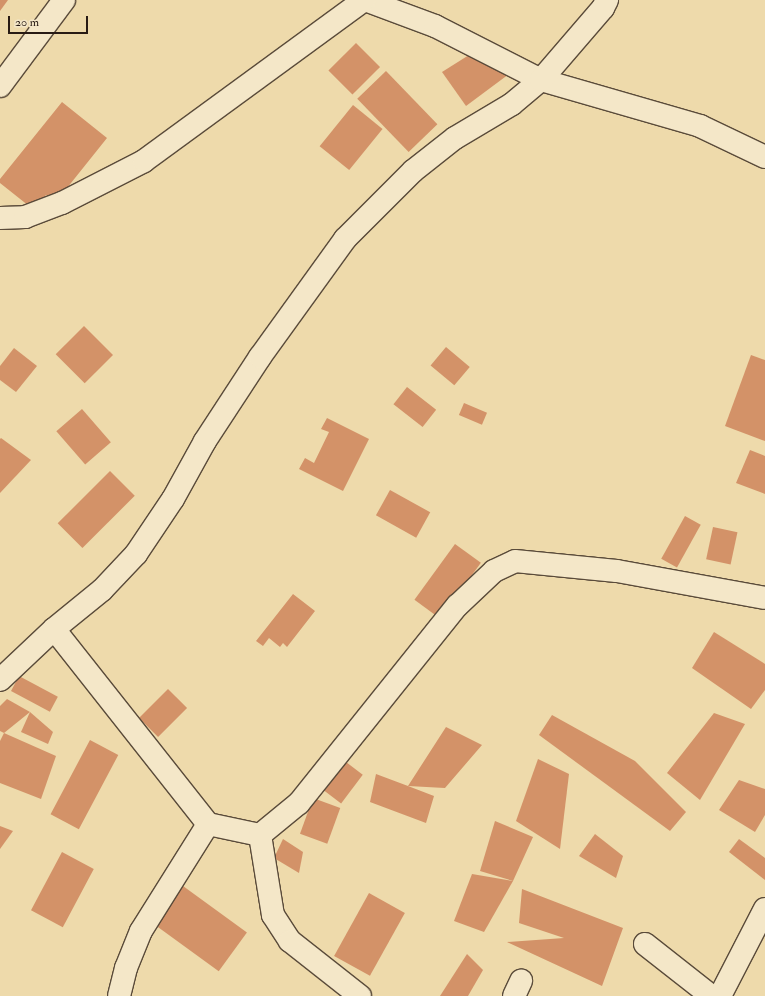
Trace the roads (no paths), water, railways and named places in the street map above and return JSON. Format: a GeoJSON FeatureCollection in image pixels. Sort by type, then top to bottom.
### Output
{"type":"FeatureCollection","features":[{"type":"Feature","properties":{"kind":"street"},"geometry":{"type":"LineString","coordinates":[[0,86],[64,0]]}},
{"type":"Feature","properties":{"kind":"street"},"geometry":{"type":"LineString","coordinates":[[0,218],[25,217],[62,203],[144,161],[365,0],[435,26],[541,80],[700,126],[765,157]]}},
{"type":"Feature","properties":{"kind":"street"},"geometry":{"type":"LineString","coordinates":[[0,680],[54,629],[102,590],[136,554],[174,500],[205,441],[260,357],[345,239],[413,171],[455,138],[512,104],[541,80],[603,8],[607,0]]}},
{"type":"Feature","properties":{"kind":"street"},"geometry":{"type":"LineString","coordinates":[[260,835],[299,803],[456,606],[494,571],[515,561],[617,571],[765,598]]}},
{"type":"Feature","properties":{"kind":"street"},"geometry":{"type":"LineString","coordinates":[[54,629],[208,824],[260,835]]}},
{"type":"Feature","properties":{"kind":"street"},"geometry":{"type":"LineString","coordinates":[[119,996],[126,968],[141,931],[208,824]]}},
{"type":"Feature","properties":{"kind":"street"},"geometry":{"type":"LineString","coordinates":[[260,835],[273,915],[290,941],[360,996]]}},
{"type":"Feature","properties":{"kind":"street"},"geometry":{"type":"LineString","coordinates":[[720,996],[765,909]]}},
{"type":"Feature","properties":{"kind":"street"},"geometry":{"type":"LineString","coordinates":[[645,944],[711,996]]}}]}
